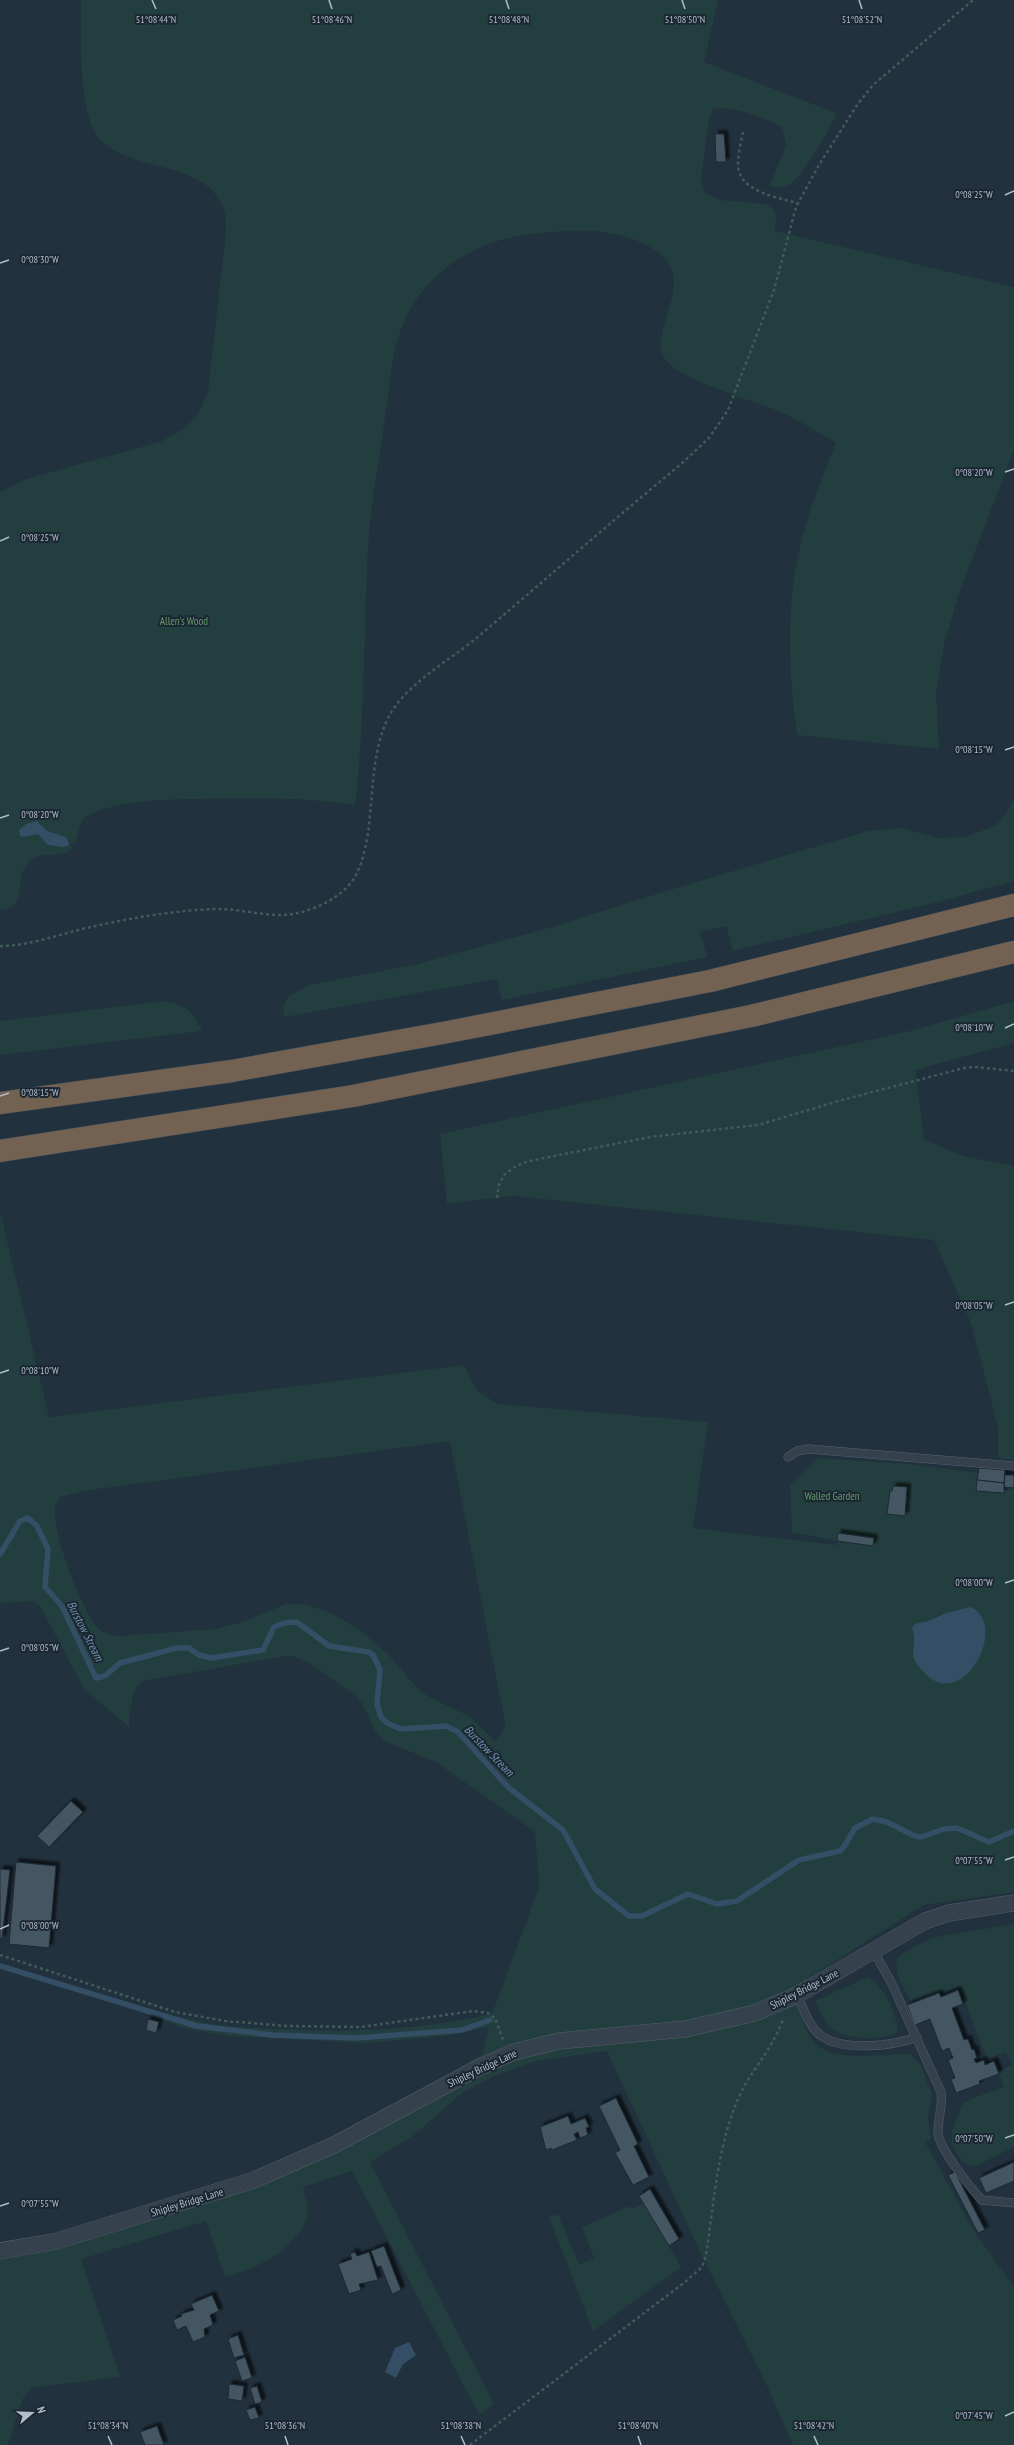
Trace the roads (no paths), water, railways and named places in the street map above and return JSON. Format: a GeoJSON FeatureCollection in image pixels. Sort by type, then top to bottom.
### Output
{"type":"FeatureCollection","features":[{"type":"Feature","properties":{"kind":"highway"},"geometry":{"type":"LineString","coordinates":[[0,1104],[232,1071],[471,1028],[710,980],[1014,905]]}},
{"type":"Feature","properties":{"kind":"highway"},"geometry":{"type":"LineString","coordinates":[[0,1151],[353,1096],[751,1016],[1014,952]]}},
{"type":"Feature","properties":{"kind":"street","name":"Shipley Bridge Lane"},"geometry":{"type":"LineString","coordinates":[[0,2251],[57,2241],[254,2180],[334,2145],[476,2068],[528,2048],[560,2041],[684,2030],[755,2013],[793,1997],[874,1952],[914,1927],[939,1916],[962,1910],[1014,1903]]}},
{"type":"Feature","properties":{"kind":"lane"},"geometry":{"type":"LineString","coordinates":[[788,1457],[797,1451],[809,1449],[1014,1466]]}},
{"type":"Feature","properties":{"kind":"lane"},"geometry":{"type":"LineString","coordinates":[[874,1952],[886,1971],[941,2092],[938,2135],[942,2145],[982,2200],[1014,2203]]}},
{"type":"Feature","properties":{"kind":"lane"},"geometry":{"type":"LineString","coordinates":[[793,1997],[816,2032],[830,2040],[876,2046],[917,2037]]}},
{"type":"Feature","properties":{"kind":"water"},"geometry":{"type":"Polygon","coordinates":[[[37,821],[47,831],[66,837],[70,845],[63,847],[48,845],[38,834],[24,837],[20,836],[19,830],[26,824],[37,821]]]}},
{"type":"Feature","properties":{"kind":"water"},"geometry":{"type":"Polygon","coordinates":[[[970,1607],[982,1617],[986,1632],[982,1650],[974,1666],[961,1679],[946,1684],[929,1677],[913,1657],[914,1636],[912,1628],[915,1624],[929,1621],[946,1613],[970,1607]]]}},
{"type":"Feature","properties":{"kind":"water"},"geometry":{"type":"Polygon","coordinates":[[[409,2342],[416,2355],[403,2364],[396,2378],[385,2372],[395,2348],[409,2342]]]}},
{"type":"Feature","properties":{"kind":"waterway","name":"Burstow Stream"},"geometry":{"type":"LineString","coordinates":[[0,1554],[20,1521],[28,1518],[37,1526],[48,1549],[45,1587],[62,1606],[96,1678],[105,1676],[120,1663],[177,1648],[189,1648],[199,1655],[211,1658],[263,1650],[274,1627],[284,1623],[297,1622],[329,1646],[369,1652],[373,1655],[380,1670],[377,1704],[381,1717],[387,1723],[401,1729],[446,1726],[458,1732],[509,1788],[563,1830],[595,1889],[629,1916],[642,1916],[688,1894],[717,1904],[737,1901],[799,1860],[840,1851],[855,1828],[873,1819],[887,1822],[915,1836],[921,1837],[944,1829],[957,1828],[989,1842],[1014,1831]]}},
{"type":"Feature","properties":{"kind":"waterway"},"geometry":{"type":"LineString","coordinates":[[0,1966],[197,2026],[272,2035],[357,2038],[462,2030],[490,2020]]}},
{"type":"Feature","properties":{"kind":"park label","name":"Allen's Wood"},"geometry":{"type":"Point","coordinates":[184,621]}},
{"type":"Feature","properties":{"kind":"park label","name":"Walled Garden"},"geometry":{"type":"Point","coordinates":[832,1496]}}]}
